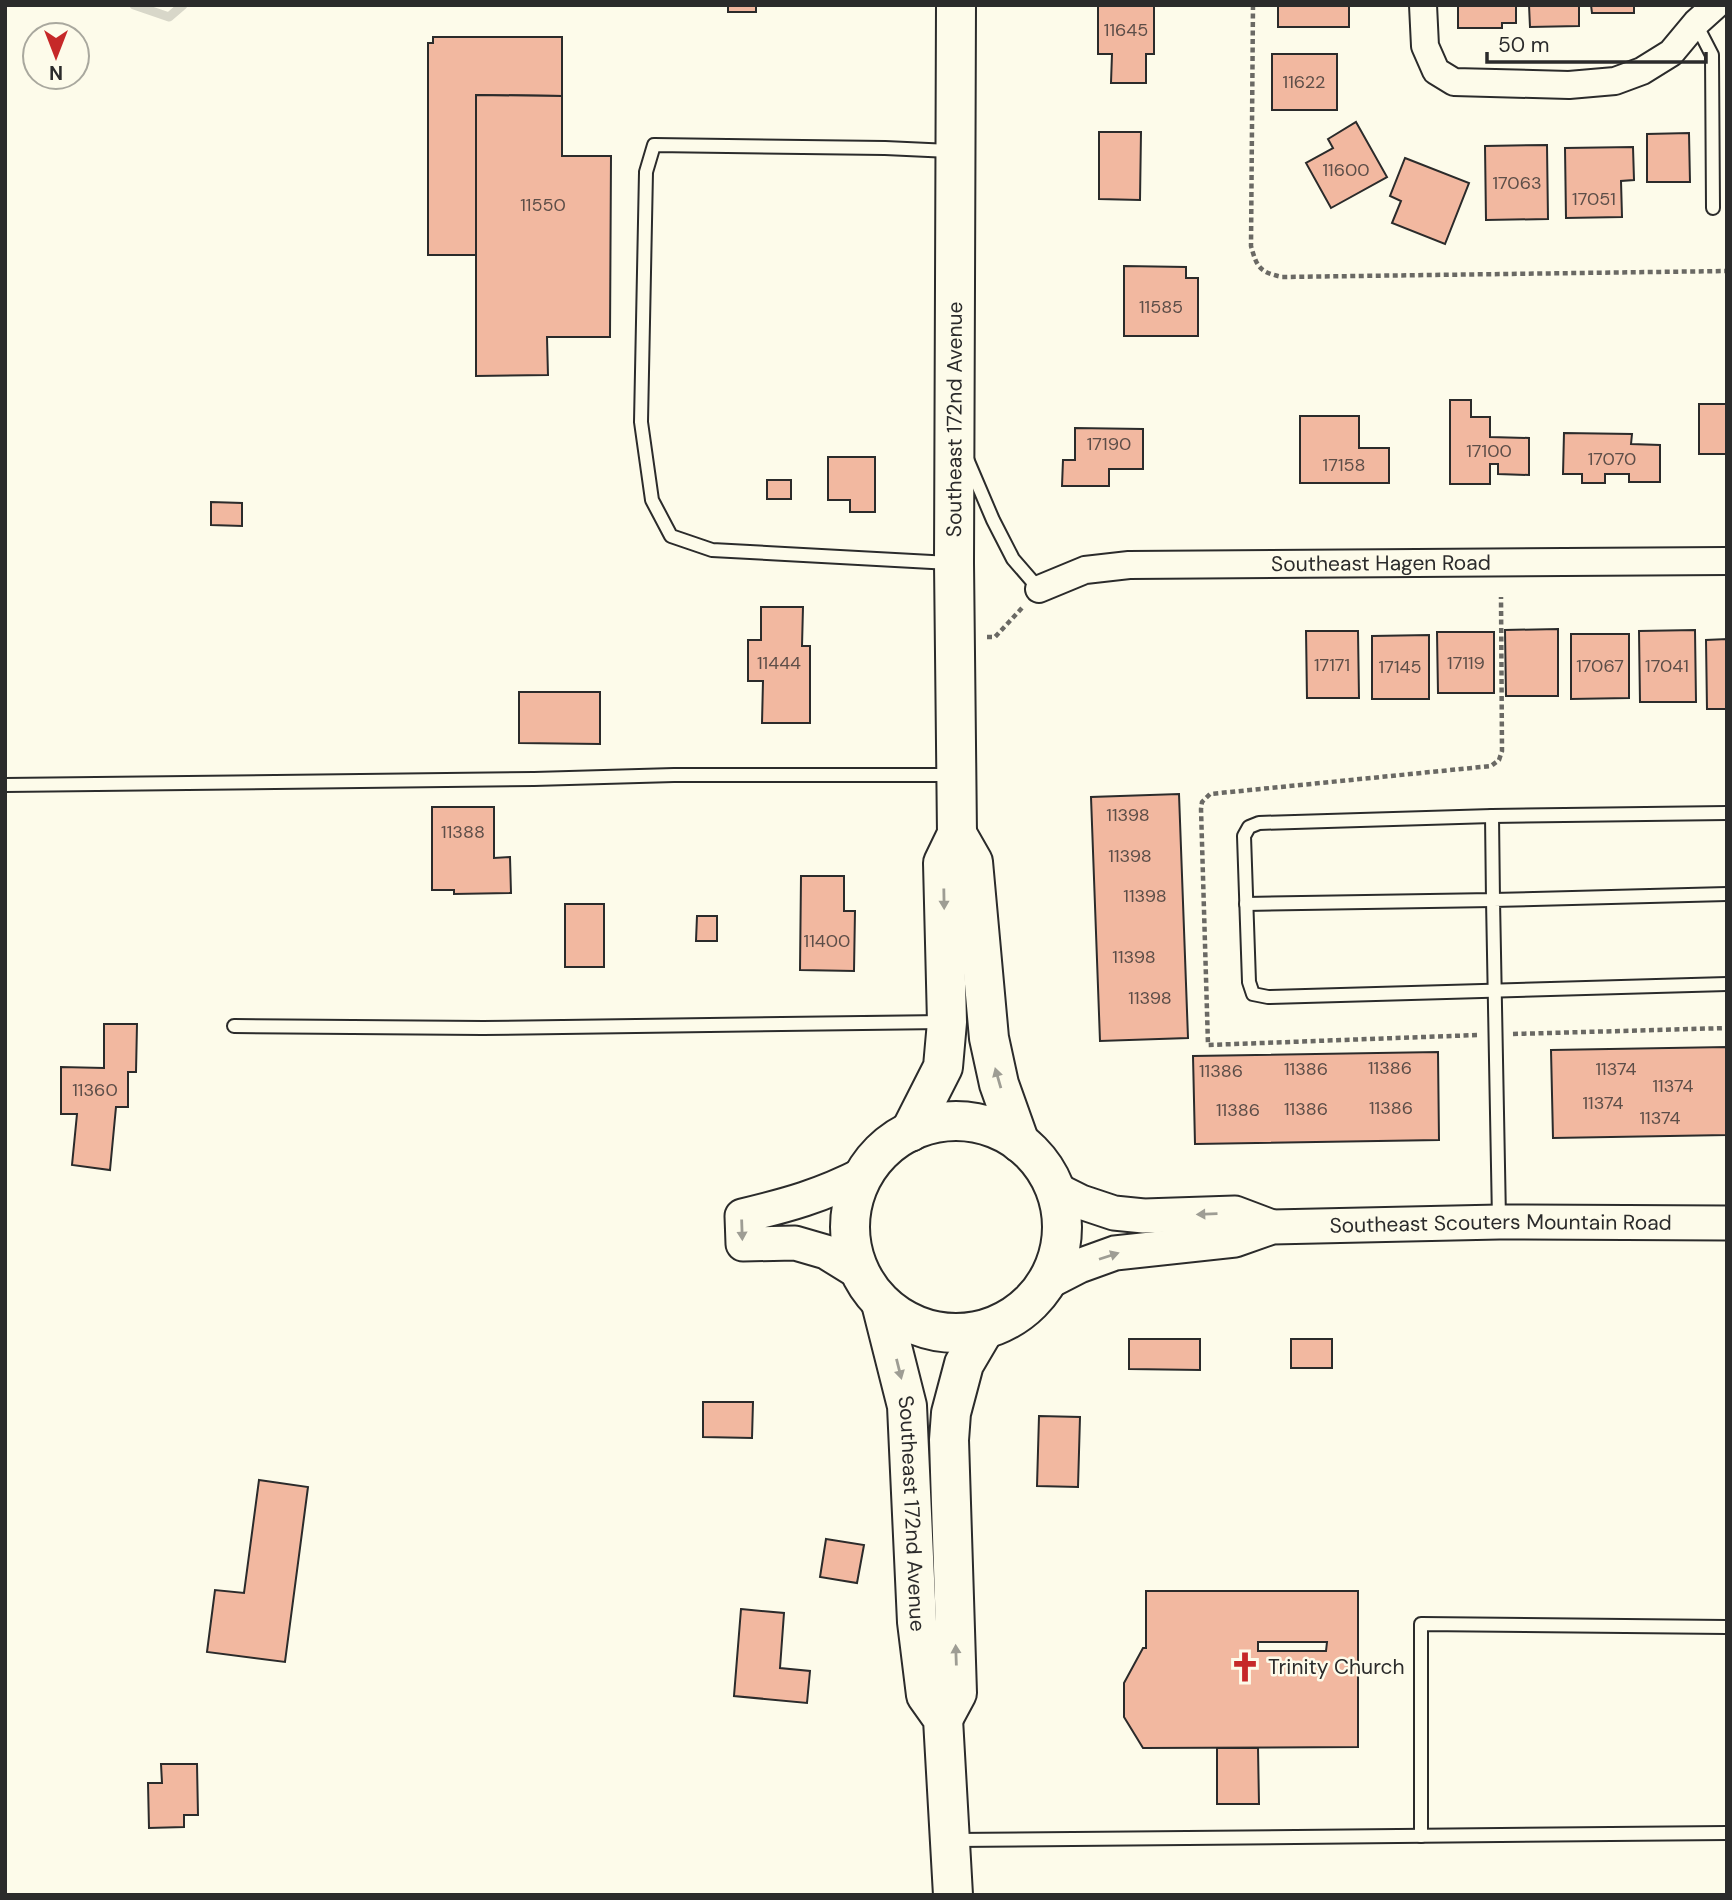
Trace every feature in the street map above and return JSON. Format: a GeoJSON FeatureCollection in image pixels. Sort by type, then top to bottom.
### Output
{"type":"FeatureCollection","features":[{"type":"Feature","properties":{"kind":"main road","name":"Southeast 172nd Avenue"},"geometry":{"type":"LineString","coordinates":[[910,1132],[943,1067],[947,1023],[943,863],[957,834],[954,430],[957,5]]}},
{"type":"Feature","properties":{"kind":"main road","name":"Southeast 172nd Avenue"},"geometry":{"type":"LineString","coordinates":[[957,834],[973,862],[992,1056],[1020,1143]]}},
{"type":"Feature","properties":{"kind":"main road","name":"Southeast 172nd Avenue"},"geometry":{"type":"LineString","coordinates":[[871,1288],[898,1317],[918,1327],[940,1332],[962,1334],[984,1329],[1002,1323],[1020,1312],[1046,1283],[1055,1265],[1061,1237],[1060,1208],[1055,1189],[1046,1172],[1020,1143],[985,1125],[967,1122],[928,1125],[910,1132],[884,1150],[864,1174],[855,1192],[850,1212],[849,1233],[853,1254],[871,1288],[907,1406],[917,1622],[926,1695],[943,1719],[953,1895]]}},
{"type":"Feature","properties":{"kind":"main road","name":"Southeast 172nd Avenue"},"geometry":{"type":"LineString","coordinates":[[943,1719],[957,1693],[950,1491],[951,1413],[964,1364],[984,1329]]}},
{"type":"Feature","properties":{"kind":"street"},"geometry":{"type":"LineString","coordinates":[[1423,5],[1425,46],[1436,71],[1454,82],[1569,85],[1615,81],[1643,71],[1671,54],[1696,23],[1716,5]]}},
{"type":"Feature","properties":{"kind":"street","name":"Southeast Hagen Road"},"geometry":{"type":"LineString","coordinates":[[1039,589],[1085,570],[1129,565],[1727,561]]}},
{"type":"Feature","properties":{"kind":"street"},"geometry":{"type":"LineString","coordinates":[[864,1174],[828,1192],[742,1216],[743,1244],[795,1242],[825,1252],[871,1288]]}},
{"type":"Feature","properties":{"kind":"street","name":"Southeast Scouters Mountain Road"},"geometry":{"type":"LineString","coordinates":[[1055,1189],[1081,1202],[1114,1213],[1144,1216],[1235,1213],[1272,1227]]}},
{"type":"Feature","properties":{"kind":"street","name":"Southeast Scouters Mountain Road"},"geometry":{"type":"LineString","coordinates":[[1046,1283],[1079,1266],[1115,1253],[1235,1240],[1272,1227],[1499,1222],[1727,1223]]}},
{"type":"Feature","properties":{"kind":"lane"},"geometry":{"type":"LineString","coordinates":[[1696,23],[1712,55],[1713,208]]}},
{"type":"Feature","properties":{"kind":"lane"},"geometry":{"type":"LineString","coordinates":[[954,563],[712,550],[671,536],[652,500],[641,422],[646,172],[654,145],[885,148],[956,152]]}},
{"type":"Feature","properties":{"kind":"lane"},"geometry":{"type":"LineString","coordinates":[[954,430],[1013,559],[1039,589]]}},
{"type":"Feature","properties":{"kind":"lane"},"geometry":{"type":"LineString","coordinates":[[5,785],[674,775],[956,775]]}},
{"type":"Feature","properties":{"kind":"lane"},"geometry":{"type":"LineString","coordinates":[[1727,813],[1259,823],[1249,827],[1244,836],[1249,982],[1253,994],[1268,997],[1727,985]]}},
{"type":"Feature","properties":{"kind":"lane"},"geometry":{"type":"LineString","coordinates":[[1492,816],[1499,1222]]}},
{"type":"Feature","properties":{"kind":"lane"},"geometry":{"type":"LineString","coordinates":[[1246,904],[1493,901],[1727,894]]}},
{"type":"Feature","properties":{"kind":"lane"},"geometry":{"type":"LineString","coordinates":[[234,1026],[483,1028],[947,1023]]}},
{"type":"Feature","properties":{"kind":"lane"},"geometry":{"type":"LineString","coordinates":[[1422,1836],[1421,1623],[1727,1628]]}},
{"type":"Feature","properties":{"kind":"lane"},"geometry":{"type":"LineString","coordinates":[[951,1840],[1727,1833]]}},
{"type":"Feature","properties":{"kind":"path"},"geometry":{"type":"LineString","coordinates":[[1253,5],[1251,246],[1256,263],[1266,274],[1282,278],[1727,271]]}},
{"type":"Feature","properties":{"kind":"path"},"geometry":{"type":"LineString","coordinates":[[954,638],[995,637],[1039,589]]}},
{"type":"Feature","properties":{"kind":"building"},"geometry":{"type":"Polygon","coordinates":[[[728,5],[756,5],[756,12],[728,12],[728,5]]]}},
{"type":"Feature","properties":{"kind":"building"},"geometry":{"type":"Polygon","coordinates":[[[1098,5],[1154,5],[1154,54],[1146,54],[1146,83],[1111,83],[1112,54],[1098,54],[1098,5]]]}},
{"type":"Feature","properties":{"kind":"building"},"geometry":{"type":"Polygon","coordinates":[[[1278,5],[1349,5],[1349,27],[1278,27],[1278,5]]]}},
{"type":"Feature","properties":{"kind":"building"},"geometry":{"type":"Polygon","coordinates":[[[1458,5],[1516,5],[1516,23],[1502,23],[1502,28],[1458,28],[1458,5]]]}},
{"type":"Feature","properties":{"kind":"building"},"geometry":{"type":"Polygon","coordinates":[[[1529,5],[1579,5],[1579,26],[1530,27],[1529,5]]]}},
{"type":"Feature","properties":{"kind":"building"},"geometry":{"type":"Polygon","coordinates":[[[1591,5],[1634,5],[1634,13],[1592,13],[1591,5]]]}},
{"type":"Feature","properties":{"kind":"building"},"geometry":{"type":"Polygon","coordinates":[[[433,37],[562,37],[562,96],[476,95],[476,255],[428,255],[428,43],[433,43],[433,37]]]}},
{"type":"Feature","properties":{"kind":"building"},"geometry":{"type":"Polygon","coordinates":[[[1272,54],[1337,54],[1337,110],[1272,110],[1272,54]]]}},
{"type":"Feature","properties":{"kind":"building"},"geometry":{"type":"Polygon","coordinates":[[[476,95],[562,96],[562,156],[611,156],[610,337],[547,337],[548,375],[476,376],[476,95]]]}},
{"type":"Feature","properties":{"kind":"building"},"geometry":{"type":"Polygon","coordinates":[[[1356,122],[1387,177],[1331,208],[1306,163],[1333,148],[1328,139],[1356,122]]]}},
{"type":"Feature","properties":{"kind":"building"},"geometry":{"type":"Polygon","coordinates":[[[1099,132],[1141,132],[1140,200],[1099,199],[1099,132]]]}},
{"type":"Feature","properties":{"kind":"building"},"geometry":{"type":"Polygon","coordinates":[[[1689,133],[1690,182],[1647,182],[1647,134],[1689,133]]]}},
{"type":"Feature","properties":{"kind":"building"},"geometry":{"type":"Polygon","coordinates":[[[1547,145],[1548,219],[1486,220],[1485,146],[1547,145]]]}},
{"type":"Feature","properties":{"kind":"building"},"geometry":{"type":"Polygon","coordinates":[[[1633,147],[1634,180],[1621,181],[1622,217],[1566,218],[1565,148],[1633,147]]]}},
{"type":"Feature","properties":{"kind":"building"},"geometry":{"type":"Polygon","coordinates":[[[1405,158],[1469,183],[1445,244],[1392,223],[1401,201],[1390,196],[1405,158]]]}},
{"type":"Feature","properties":{"kind":"building"},"geometry":{"type":"Polygon","coordinates":[[[1124,266],[1186,267],[1186,278],[1198,278],[1198,336],[1124,336],[1124,266]]]}},
{"type":"Feature","properties":{"kind":"building"},"geometry":{"type":"Polygon","coordinates":[[[1450,400],[1471,400],[1471,417],[1490,417],[1490,437],[1529,438],[1529,475],[1498,474],[1498,464],[1490,464],[1490,484],[1450,484],[1450,400]]]}},
{"type":"Feature","properties":{"kind":"building"},"geometry":{"type":"Polygon","coordinates":[[[1699,404],[1727,404],[1727,454],[1699,454],[1699,404]]]}},
{"type":"Feature","properties":{"kind":"building"},"geometry":{"type":"Polygon","coordinates":[[[1300,416],[1359,416],[1359,448],[1389,448],[1389,483],[1300,483],[1300,416]]]}},
{"type":"Feature","properties":{"kind":"building"},"geometry":{"type":"Polygon","coordinates":[[[1075,428],[1143,429],[1143,469],[1109,469],[1109,486],[1062,486],[1063,460],[1075,460],[1075,428]]]}},
{"type":"Feature","properties":{"kind":"building"},"geometry":{"type":"Polygon","coordinates":[[[1564,433],[1632,434],[1631,444],[1660,445],[1660,482],[1629,482],[1629,474],[1605,474],[1605,483],[1582,483],[1582,474],[1563,474],[1564,433]]]}},
{"type":"Feature","properties":{"kind":"building"},"geometry":{"type":"Polygon","coordinates":[[[828,457],[875,457],[875,512],[850,512],[850,500],[828,500],[828,457]]]}},
{"type":"Feature","properties":{"kind":"building"},"geometry":{"type":"Polygon","coordinates":[[[767,480],[791,480],[791,499],[767,499],[767,480]]]}},
{"type":"Feature","properties":{"kind":"building"},"geometry":{"type":"Polygon","coordinates":[[[211,502],[242,503],[242,526],[211,525],[211,502]]]}},
{"type":"Feature","properties":{"kind":"building"},"geometry":{"type":"Polygon","coordinates":[[[761,607],[803,607],[802,646],[810,646],[810,723],[762,723],[763,681],[748,681],[748,640],[761,640],[761,607]]]}},
{"type":"Feature","properties":{"kind":"building"},"geometry":{"type":"Polygon","coordinates":[[[1558,629],[1558,696],[1506,696],[1505,630],[1558,629]]]}},
{"type":"Feature","properties":{"kind":"building"},"geometry":{"type":"Polygon","coordinates":[[[1695,630],[1696,702],[1640,702],[1639,631],[1695,630]]]}},
{"type":"Feature","properties":{"kind":"building"},"geometry":{"type":"Polygon","coordinates":[[[1306,631],[1358,631],[1359,698],[1307,698],[1306,631]]]}},
{"type":"Feature","properties":{"kind":"building"},"geometry":{"type":"Polygon","coordinates":[[[1437,632],[1494,632],[1494,693],[1438,693],[1437,632]]]}},
{"type":"Feature","properties":{"kind":"building"},"geometry":{"type":"Polygon","coordinates":[[[1571,634],[1629,634],[1629,698],[1571,699],[1571,634]]]}},
{"type":"Feature","properties":{"kind":"building"},"geometry":{"type":"Polygon","coordinates":[[[1429,635],[1429,699],[1372,699],[1372,636],[1429,635]]]}},
{"type":"Feature","properties":{"kind":"building"},"geometry":{"type":"Polygon","coordinates":[[[1727,639],[1727,709],[1707,709],[1706,640],[1727,639]]]}},
{"type":"Feature","properties":{"kind":"building"},"geometry":{"type":"Polygon","coordinates":[[[519,692],[600,692],[600,744],[519,743],[519,692]]]}},
{"type":"Feature","properties":{"kind":"building"},"geometry":{"type":"Polygon","coordinates":[[[1179,794],[1188,1038],[1100,1041],[1091,797],[1179,794]]]}},
{"type":"Feature","properties":{"kind":"building"},"geometry":{"type":"Polygon","coordinates":[[[432,807],[494,807],[494,858],[510,857],[511,893],[454,894],[454,890],[432,890],[432,807]]]}},
{"type":"Feature","properties":{"kind":"building"},"geometry":{"type":"Polygon","coordinates":[[[801,876],[844,876],[844,911],[855,911],[854,971],[800,970],[801,876]]]}},
{"type":"Feature","properties":{"kind":"building"},"geometry":{"type":"Polygon","coordinates":[[[565,904],[604,904],[604,967],[565,967],[565,904]]]}},
{"type":"Feature","properties":{"kind":"building"},"geometry":{"type":"Polygon","coordinates":[[[697,916],[717,916],[717,941],[696,941],[697,916]]]}},
{"type":"Feature","properties":{"kind":"building"},"geometry":{"type":"Polygon","coordinates":[[[104,1024],[137,1024],[136,1072],[128,1072],[128,1107],[116,1107],[110,1170],[72,1165],[77,1114],[61,1114],[61,1067],[104,1068],[104,1024]]]}},
{"type":"Feature","properties":{"kind":"building"},"geometry":{"type":"Polygon","coordinates":[[[1727,1047],[1727,1135],[1553,1138],[1551,1050],[1727,1047]]]}},
{"type":"Feature","properties":{"kind":"building"},"geometry":{"type":"Polygon","coordinates":[[[1438,1052],[1439,1140],[1195,1144],[1193,1056],[1438,1052]]]}},
{"type":"Feature","properties":{"kind":"building"},"geometry":{"type":"Polygon","coordinates":[[[1129,1339],[1200,1339],[1200,1370],[1129,1369],[1129,1339]]]}},
{"type":"Feature","properties":{"kind":"building"},"geometry":{"type":"Polygon","coordinates":[[[1291,1339],[1332,1339],[1332,1368],[1291,1368],[1291,1339]]]}},
{"type":"Feature","properties":{"kind":"building"},"geometry":{"type":"Polygon","coordinates":[[[703,1402],[753,1402],[752,1438],[703,1437],[703,1402]]]}},
{"type":"Feature","properties":{"kind":"building"},"geometry":{"type":"Polygon","coordinates":[[[1039,1416],[1080,1417],[1078,1487],[1037,1486],[1039,1416]]]}},
{"type":"Feature","properties":{"kind":"building"},"geometry":{"type":"Polygon","coordinates":[[[259,1480],[308,1487],[285,1662],[207,1652],[215,1590],[244,1593],[259,1480]]]}},
{"type":"Feature","properties":{"kind":"building"},"geometry":{"type":"Polygon","coordinates":[[[826,1539],[864,1545],[857,1583],[820,1577],[826,1539]]]}},
{"type":"Feature","properties":{"kind":"building","name":"Trinity Church"},"geometry":{"type":"Polygon","coordinates":[[[1146,1591],[1358,1591],[1358,1747],[1143,1748],[1124,1717],[1124,1683],[1143,1648],[1146,1648],[1146,1591]],[[1258,1642],[1258,1651],[1326,1651],[1327,1642],[1258,1642]]]}},
{"type":"Feature","properties":{"kind":"building"},"geometry":{"type":"Polygon","coordinates":[[[741,1609],[784,1613],[780,1668],[810,1671],[807,1703],[734,1696],[741,1609]]]}},
{"type":"Feature","properties":{"kind":"building"},"geometry":{"type":"Polygon","coordinates":[[[1217,1748],[1258,1748],[1259,1804],[1217,1804],[1217,1748]]]}},
{"type":"Feature","properties":{"kind":"building"},"geometry":{"type":"Polygon","coordinates":[[[161,1764],[197,1764],[198,1815],[184,1815],[184,1827],[149,1828],[148,1783],[162,1783],[161,1764]]]}},
{"type":"Feature","properties":{"kind":"waterway"},"geometry":{"type":"LineString","coordinates":[[134,5],[169,17],[183,5]]}},
{"type":"Feature","properties":{"kind":"place","name":"Trinity Church"},"geometry":{"type":"Point","coordinates":[1245,1667]}}]}
